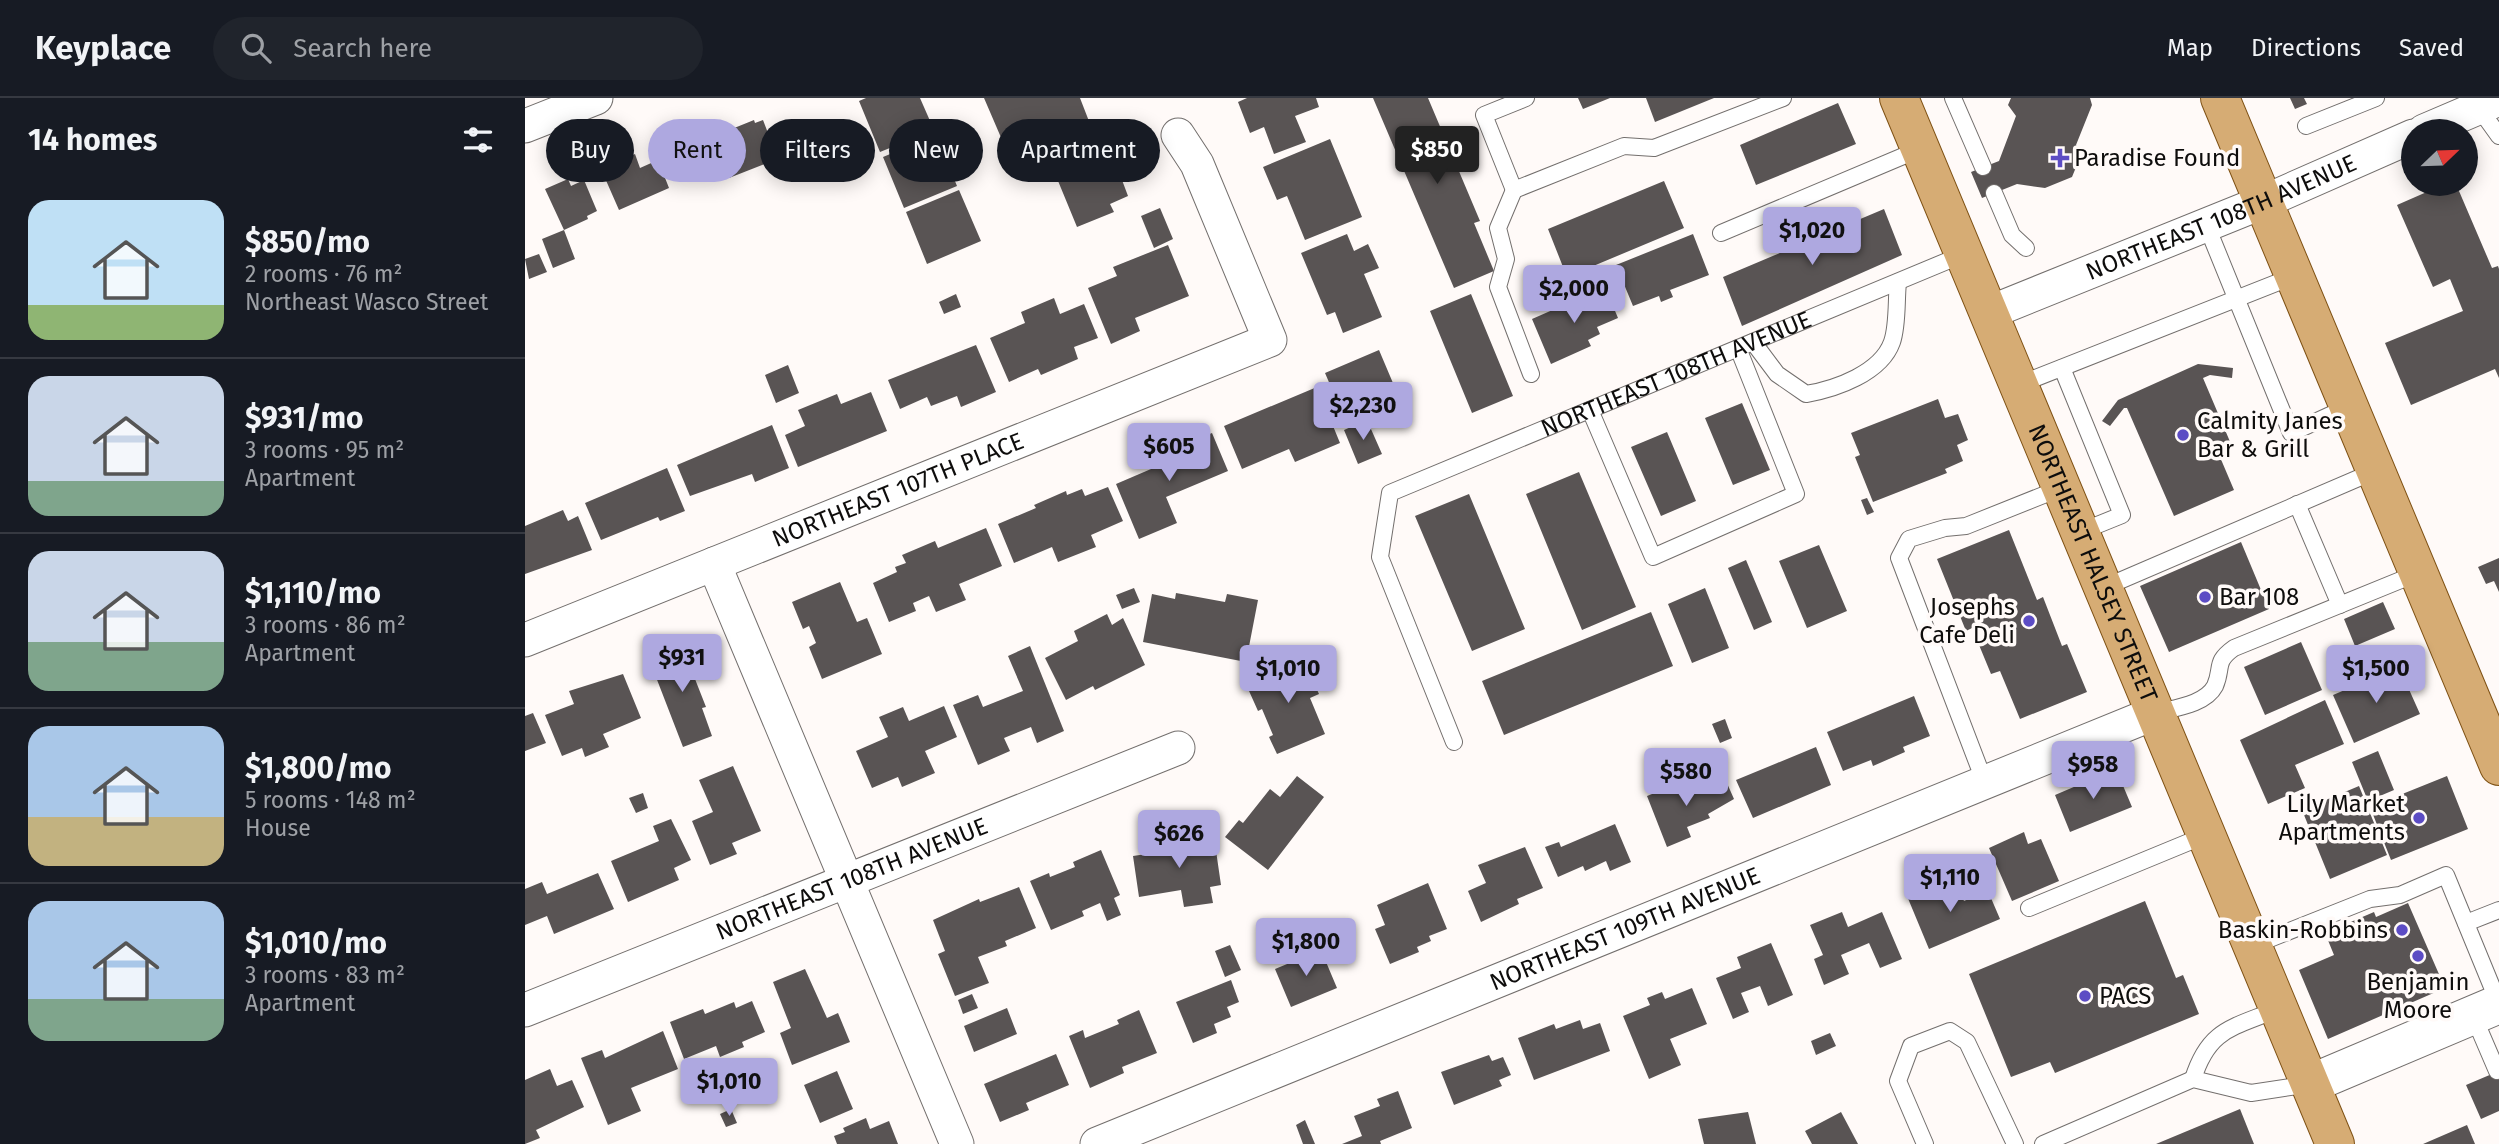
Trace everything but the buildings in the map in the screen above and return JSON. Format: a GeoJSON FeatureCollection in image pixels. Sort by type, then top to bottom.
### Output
{"type":"FeatureCollection","features":[{"type":"Feature","properties":{"kind":"main road","name":"NORTHEAST HALSEY STREET"},"geometry":{"type":"LineString","coordinates":[[1899,98],[2335,1144]]}},
{"type":"Feature","properties":{"kind":"main road"},"geometry":{"type":"LineString","coordinates":[[2220,98],[2499,766]]}},
{"type":"Feature","properties":{"kind":"street"},"geometry":{"type":"LineString","coordinates":[[525,126],[596,98]]}},
{"type":"Feature","properties":{"kind":"street"},"geometry":{"type":"LineString","coordinates":[[2448,119],[2483,102]]}},
{"type":"Feature","properties":{"kind":"street","name":"NORTHEAST 107TH PLACE"},"geometry":{"type":"LineString","coordinates":[[525,640],[1270,340],[1197,164],[1178,135]]}},
{"type":"Feature","properties":{"kind":"street","name":"NORTHEAST 108TH AVENUE"},"geometry":{"type":"LineString","coordinates":[[1988,313],[2263,202],[2401,141]]}},
{"type":"Feature","properties":{"kind":"street"},"geometry":{"type":"LineString","coordinates":[[714,564],[957,1144]]}},
{"type":"Feature","properties":{"kind":"street","name":"NORTHEAST 109TH AVENUE"},"geometry":{"type":"LineString","coordinates":[[1097,1144],[2155,713]]}},
{"type":"Feature","properties":{"kind":"street","name":"NORTHEAST 108TH AVENUE"},"geometry":{"type":"LineString","coordinates":[[525,1010],[1178,748]]}},
{"type":"Feature","properties":{"kind":"street"},"geometry":{"type":"LineString","coordinates":[[2310,1084],[2490,1028]]}},
{"type":"Feature","properties":{"kind":"lane"},"geometry":{"type":"LineString","coordinates":[[1526,98],[1484,115],[1514,190],[1498,228],[1506,260],[1498,287],[1531,374]]}},
{"type":"Feature","properties":{"kind":"lane"},"geometry":{"type":"LineString","coordinates":[[1514,190],[1624,146],[1654,148],[1783,98]]}},
{"type":"Feature","properties":{"kind":"lane"},"geometry":{"type":"LineString","coordinates":[[1953,98],[1983,167]]}},
{"type":"Feature","properties":{"kind":"lane"},"geometry":{"type":"LineString","coordinates":[[2306,126],[2376,98]]}},
{"type":"Feature","properties":{"kind":"lane"},"geometry":{"type":"LineString","coordinates":[[2483,102],[2499,136]]}},
{"type":"Feature","properties":{"kind":"lane"},"geometry":{"type":"LineString","coordinates":[[1721,233],[1920,149]]}},
{"type":"Feature","properties":{"kind":"lane"},"geometry":{"type":"LineString","coordinates":[[1994,193],[2012,235],[2026,248]]}},
{"type":"Feature","properties":{"kind":"lane"},"geometry":{"type":"LineString","coordinates":[[2206,224],[2291,433],[2350,406]]}},
{"type":"Feature","properties":{"kind":"lane","name":"NORTHEAST 108TH AVENUE"},"geometry":{"type":"LineString","coordinates":[[1454,743],[1380,557],[1390,493],[1964,254]]}},
{"type":"Feature","properties":{"kind":"lane"},"geometry":{"type":"LineString","coordinates":[[2018,385],[2294,276]]}},
{"type":"Feature","properties":{"kind":"lane"},"geometry":{"type":"LineString","coordinates":[[1746,345],[1777,374],[1806,394],[1857,377],[1876,367],[1892,342],[1898,282]]}},
{"type":"Feature","properties":{"kind":"lane"},"geometry":{"type":"LineString","coordinates":[[1590,410],[1653,558],[1796,494],[1746,345]]}},
{"type":"Feature","properties":{"kind":"lane"},"geometry":{"type":"LineString","coordinates":[[2062,368],[2122,515],[2080,532]]}},
{"type":"Feature","properties":{"kind":"lane"},"geometry":{"type":"LineString","coordinates":[[2103,588],[2375,471]]}},
{"type":"Feature","properties":{"kind":"lane"},"geometry":{"type":"LineString","coordinates":[[1985,783],[1899,558],[1909,539],[1945,528],[1966,526],[2061,488]]}},
{"type":"Feature","properties":{"kind":"lane"},"geometry":{"type":"LineString","coordinates":[[2297,504],[2340,606]]}},
{"type":"Feature","properties":{"kind":"lane"},"geometry":{"type":"LineString","coordinates":[[2155,713],[2190,704],[2208,694],[2214,686],[2220,659],[2234,648],[2418,573]]}},
{"type":"Feature","properties":{"kind":"lane"},"geometry":{"type":"LineString","coordinates":[[2029,908],[2206,835]]}},
{"type":"Feature","properties":{"kind":"lane"},"geometry":{"type":"LineString","coordinates":[[2252,946],[2370,899],[2400,895],[2446,875],[2466,923],[2490,1028],[2497,1072]]}},
{"type":"Feature","properties":{"kind":"lane"},"geometry":{"type":"LineString","coordinates":[[2466,923],[2499,910]]}},
{"type":"Feature","properties":{"kind":"lane"},"geometry":{"type":"LineString","coordinates":[[2193,1079],[2199,1060],[2211,1040],[2223,1032],[2278,1009]]}},
{"type":"Feature","properties":{"kind":"lane"},"geometry":{"type":"LineString","coordinates":[[1925,1144],[1898,1081],[1911,1046],[1950,1031],[1967,1041],[2015,1144]]}},
{"type":"Feature","properties":{"kind":"lane"},"geometry":{"type":"LineString","coordinates":[[2043,1144],[2193,1079],[2251,1093],[2310,1084]]}},
{"type":"Feature","properties":{"kind":"place","name":"Paradise Found"},"geometry":{"type":"Point","coordinates":[2060,158]}},
{"type":"Feature","properties":{"kind":"place","name":"Calmity Janes Bar & Grill"},"geometry":{"type":"Point","coordinates":[2183,435]}},
{"type":"Feature","properties":{"kind":"place","name":"Bar 108"},"geometry":{"type":"Point","coordinates":[2205,597]}},
{"type":"Feature","properties":{"kind":"place","name":"Josephs Cafe Deli"},"geometry":{"type":"Point","coordinates":[2029,621]}},
{"type":"Feature","properties":{"kind":"place","name":"Lily Market Apartments"},"geometry":{"type":"Point","coordinates":[2419,818]}},
{"type":"Feature","properties":{"kind":"place","name":"Baskin-Robbins"},"geometry":{"type":"Point","coordinates":[2402,930]}},
{"type":"Feature","properties":{"kind":"place","name":"Benjamin Moore"},"geometry":{"type":"Point","coordinates":[2418,956]}},
{"type":"Feature","properties":{"kind":"place","name":"PACS"},"geometry":{"type":"Point","coordinates":[2085,996]}}]}
